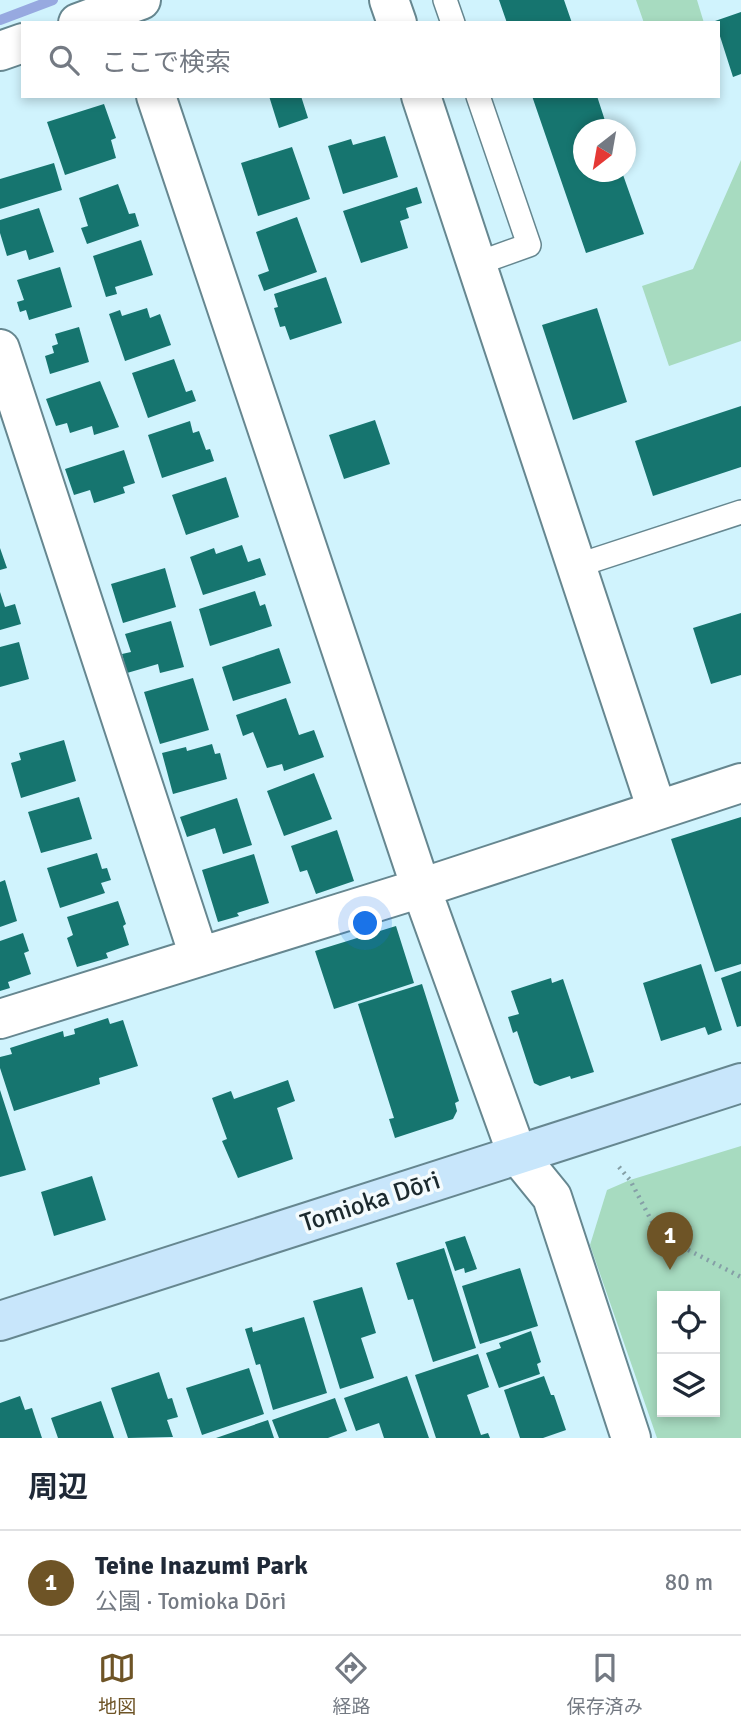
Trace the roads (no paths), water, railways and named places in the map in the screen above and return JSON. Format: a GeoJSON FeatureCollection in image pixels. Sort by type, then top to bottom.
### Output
{"type":"FeatureCollection","features":[{"type":"Feature","properties":{"kind":"street"},"geometry":{"type":"LineString","coordinates":[[86,21],[133,9]]}},
{"type":"Feature","properties":{"kind":"street"},"geometry":{"type":"LineString","coordinates":[[0,51],[21,44]]}},
{"type":"Feature","properties":{"kind":"street"},"geometry":{"type":"LineString","coordinates":[[157,98],[421,888],[517,1154],[552,1198],[624,1436]]}},
{"type":"Feature","properties":{"kind":"street"},"geometry":{"type":"LineString","coordinates":[[422,98],[657,810]]}},
{"type":"Feature","properties":{"kind":"street"},"geometry":{"type":"LineString","coordinates":[[0,349],[199,956]]}},
{"type":"Feature","properties":{"kind":"street"},"geometry":{"type":"LineString","coordinates":[[0,1019],[421,888],[741,783]]}},
{"type":"Feature","properties":{"kind":"street","name":"Tomioka Dōri"},"geometry":{"type":"LineString","coordinates":[[0,1321],[741,1083]]}},
{"type":"Feature","properties":{"kind":"lane"},"geometry":{"type":"LineString","coordinates":[[445,0],[452,21]]}},
{"type":"Feature","properties":{"kind":"lane"},"geometry":{"type":"LineString","coordinates":[[476,264],[529,245],[479,98]]}},
{"type":"Feature","properties":{"kind":"lane"},"geometry":{"type":"LineString","coordinates":[[576,566],[741,512]]}},
{"type":"Feature","properties":{"kind":"waterway"},"geometry":{"type":"LineString","coordinates":[[0,20],[53,0]]}},
{"type":"Feature","properties":{"kind":"place","name":"Teine Inazumi Park"},"geometry":{"type":"Point","coordinates":[670,1270]}}]}
